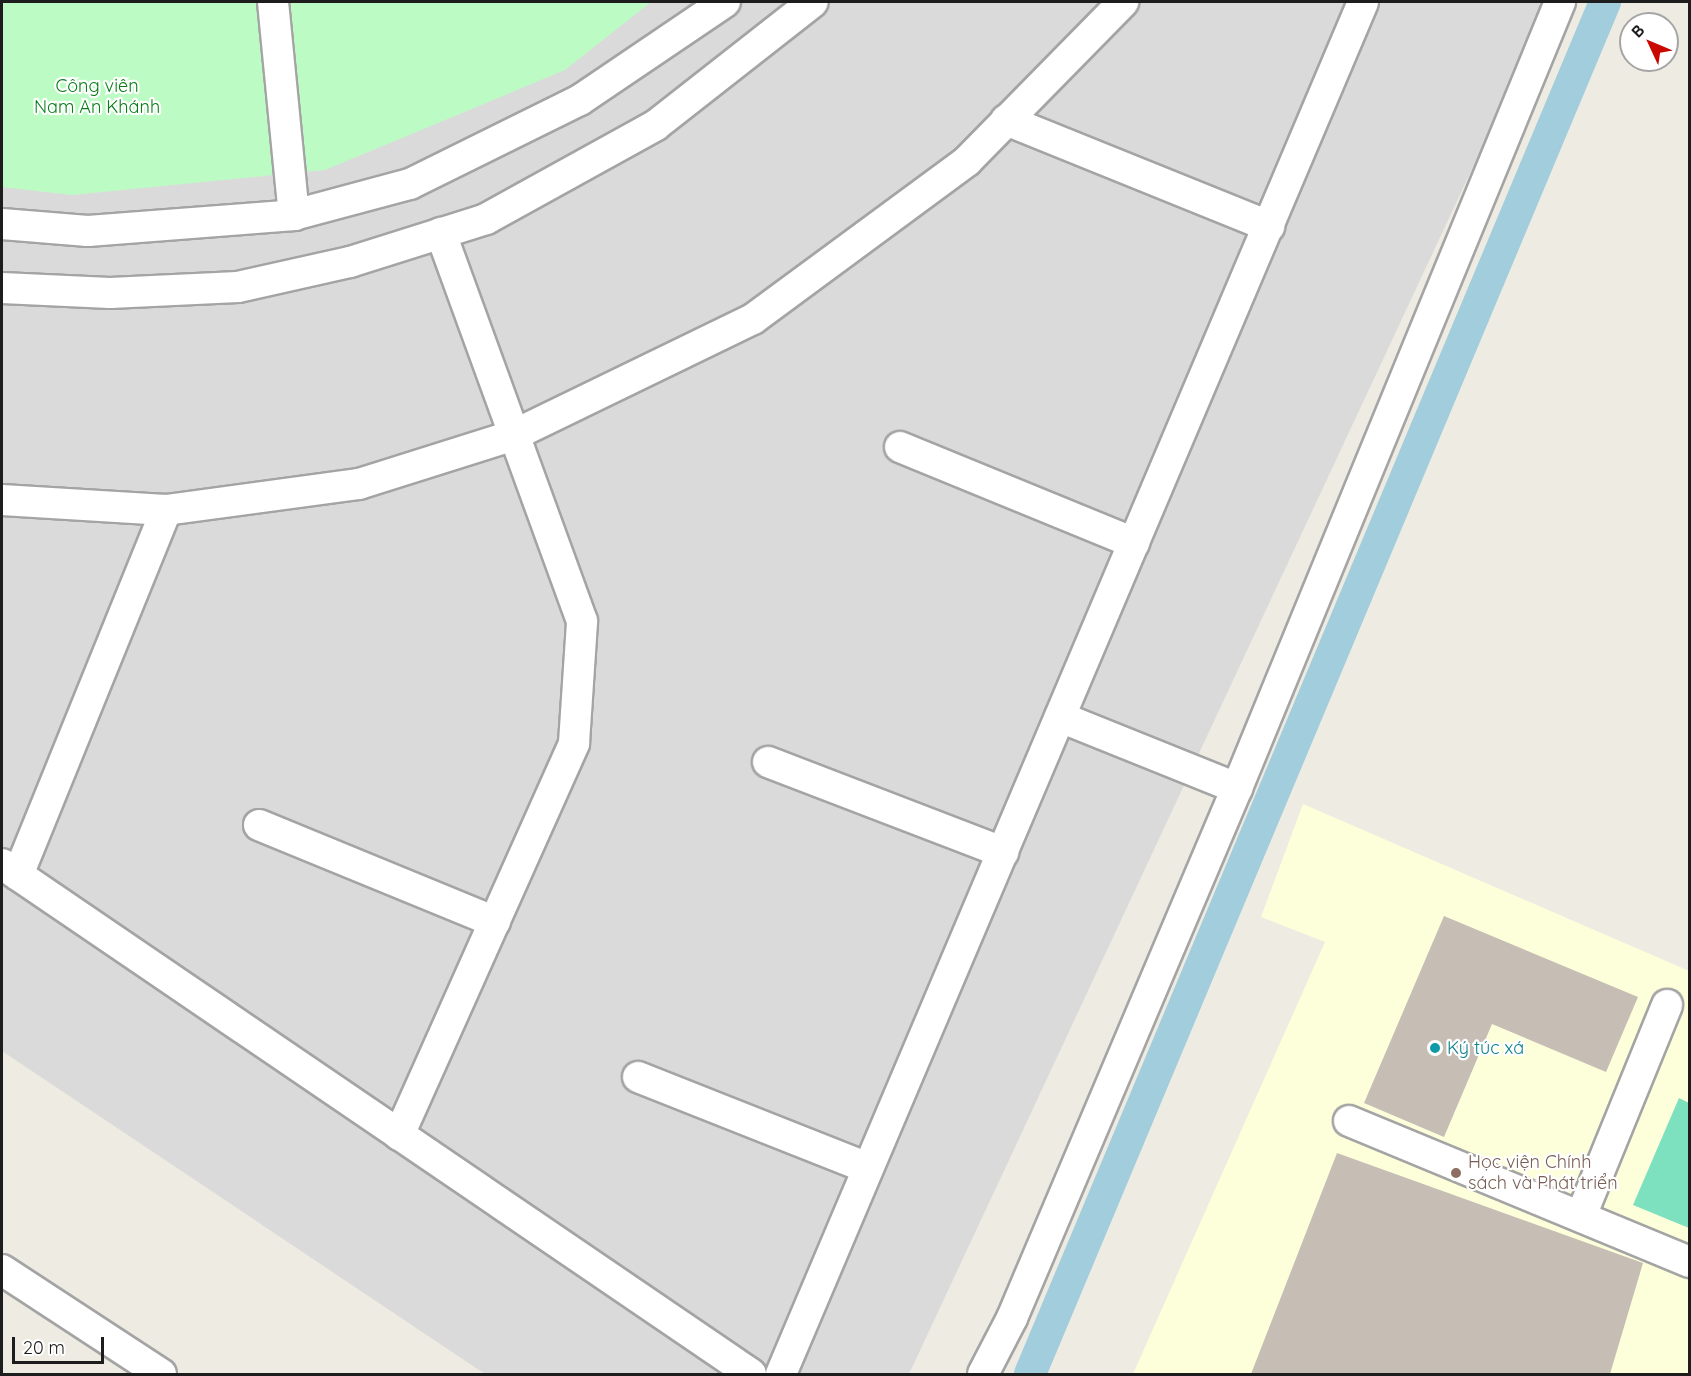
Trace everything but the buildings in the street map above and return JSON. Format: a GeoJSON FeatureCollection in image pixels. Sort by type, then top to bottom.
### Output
{"type":"FeatureCollection","features":[{"type":"Feature","properties":{"kind":"street"},"geometry":{"type":"LineString","coordinates":[[273,2],[294,215]]}},
{"type":"Feature","properties":{"kind":"street"},"geometry":{"type":"LineString","coordinates":[[2,224],[88,231],[294,215],[410,184],[580,100],[725,2]]}},
{"type":"Feature","properties":{"kind":"street"},"geometry":{"type":"LineString","coordinates":[[2,288],[110,293],[238,287],[350,262],[486,219],[657,125],[813,2]]}},
{"type":"Feature","properties":{"kind":"street"},"geometry":{"type":"LineString","coordinates":[[2,500],[166,510],[359,484],[514,435],[753,319],[967,160],[1123,2]]}},
{"type":"Feature","properties":{"kind":"street"},"geometry":{"type":"LineString","coordinates":[[781,1374],[1363,2]]}},
{"type":"Feature","properties":{"kind":"street"},"geometry":{"type":"LineString","coordinates":[[983,1374],[1012,1318],[1237,788],[1560,2]]}},
{"type":"Feature","properties":{"kind":"street"},"geometry":{"type":"LineString","coordinates":[[1006,120],[1269,226]]}},
{"type":"Feature","properties":{"kind":"street"},"geometry":{"type":"LineString","coordinates":[[399,1135],[574,743],[582,621],[441,233]]}},
{"type":"Feature","properties":{"kind":"street"},"geometry":{"type":"LineString","coordinates":[[900,447],[1134,543]]}},
{"type":"Feature","properties":{"kind":"street"},"geometry":{"type":"LineString","coordinates":[[166,510],[10,870],[751,1374]]}},
{"type":"Feature","properties":{"kind":"street"},"geometry":{"type":"LineString","coordinates":[[1060,717],[1237,788]]}},
{"type":"Feature","properties":{"kind":"street"},"geometry":{"type":"LineString","coordinates":[[768,762],[1003,852]]}},
{"type":"Feature","properties":{"kind":"street"},"geometry":{"type":"LineString","coordinates":[[259,825],[495,922]]}},
{"type":"Feature","properties":{"kind":"street"},"geometry":{"type":"LineString","coordinates":[[1581,1216],[1667,1005]]}},
{"type":"Feature","properties":{"kind":"street"},"geometry":{"type":"LineString","coordinates":[[638,1077],[868,1168]]}},
{"type":"Feature","properties":{"kind":"street"},"geometry":{"type":"LineString","coordinates":[[1349,1121],[1689,1262]]}},
{"type":"Feature","properties":{"kind":"street"},"geometry":{"type":"LineString","coordinates":[[2,1270],[161,1374]]}},
{"type":"Feature","properties":{"kind":"shaded area"},"geometry":{"type":"Polygon","coordinates":[[[2,2],[1550,2],[909,1374],[485,1374],[2,1051],[2,2]]]}},
{"type":"Feature","properties":{"kind":"shaded area","name":"Học viện Chính sách và Phát triển"},"geometry":{"type":"Polygon","coordinates":[[[1303,804],[1689,971],[1689,1374],[1133,1374],[1325,942],[1261,917],[1303,804]]]}},
{"type":"Feature","properties":{"kind":"green space","name":"Công viên Nam An Khánh"},"geometry":{"type":"Polygon","coordinates":[[[2,2],[651,2],[565,70],[325,170],[72,195],[2,187],[2,2]]]}},
{"type":"Feature","properties":{"kind":"green space"},"geometry":{"type":"Polygon","coordinates":[[[1679,1098],[1689,1103],[1689,1228],[1633,1205],[1679,1098]]]}},
{"type":"Feature","properties":{"kind":"waterway"},"geometry":{"type":"LineString","coordinates":[[1030,1374],[1605,2]]}},
{"type":"Feature","properties":{"kind":"place","name":"Ký túc xá"},"geometry":{"type":"Point","coordinates":[1435,1048]}},
{"type":"Feature","properties":{"kind":"place","name":"Học viện Chính sách và Phát triển"},"geometry":{"type":"Point","coordinates":[1456,1173]}}]}
